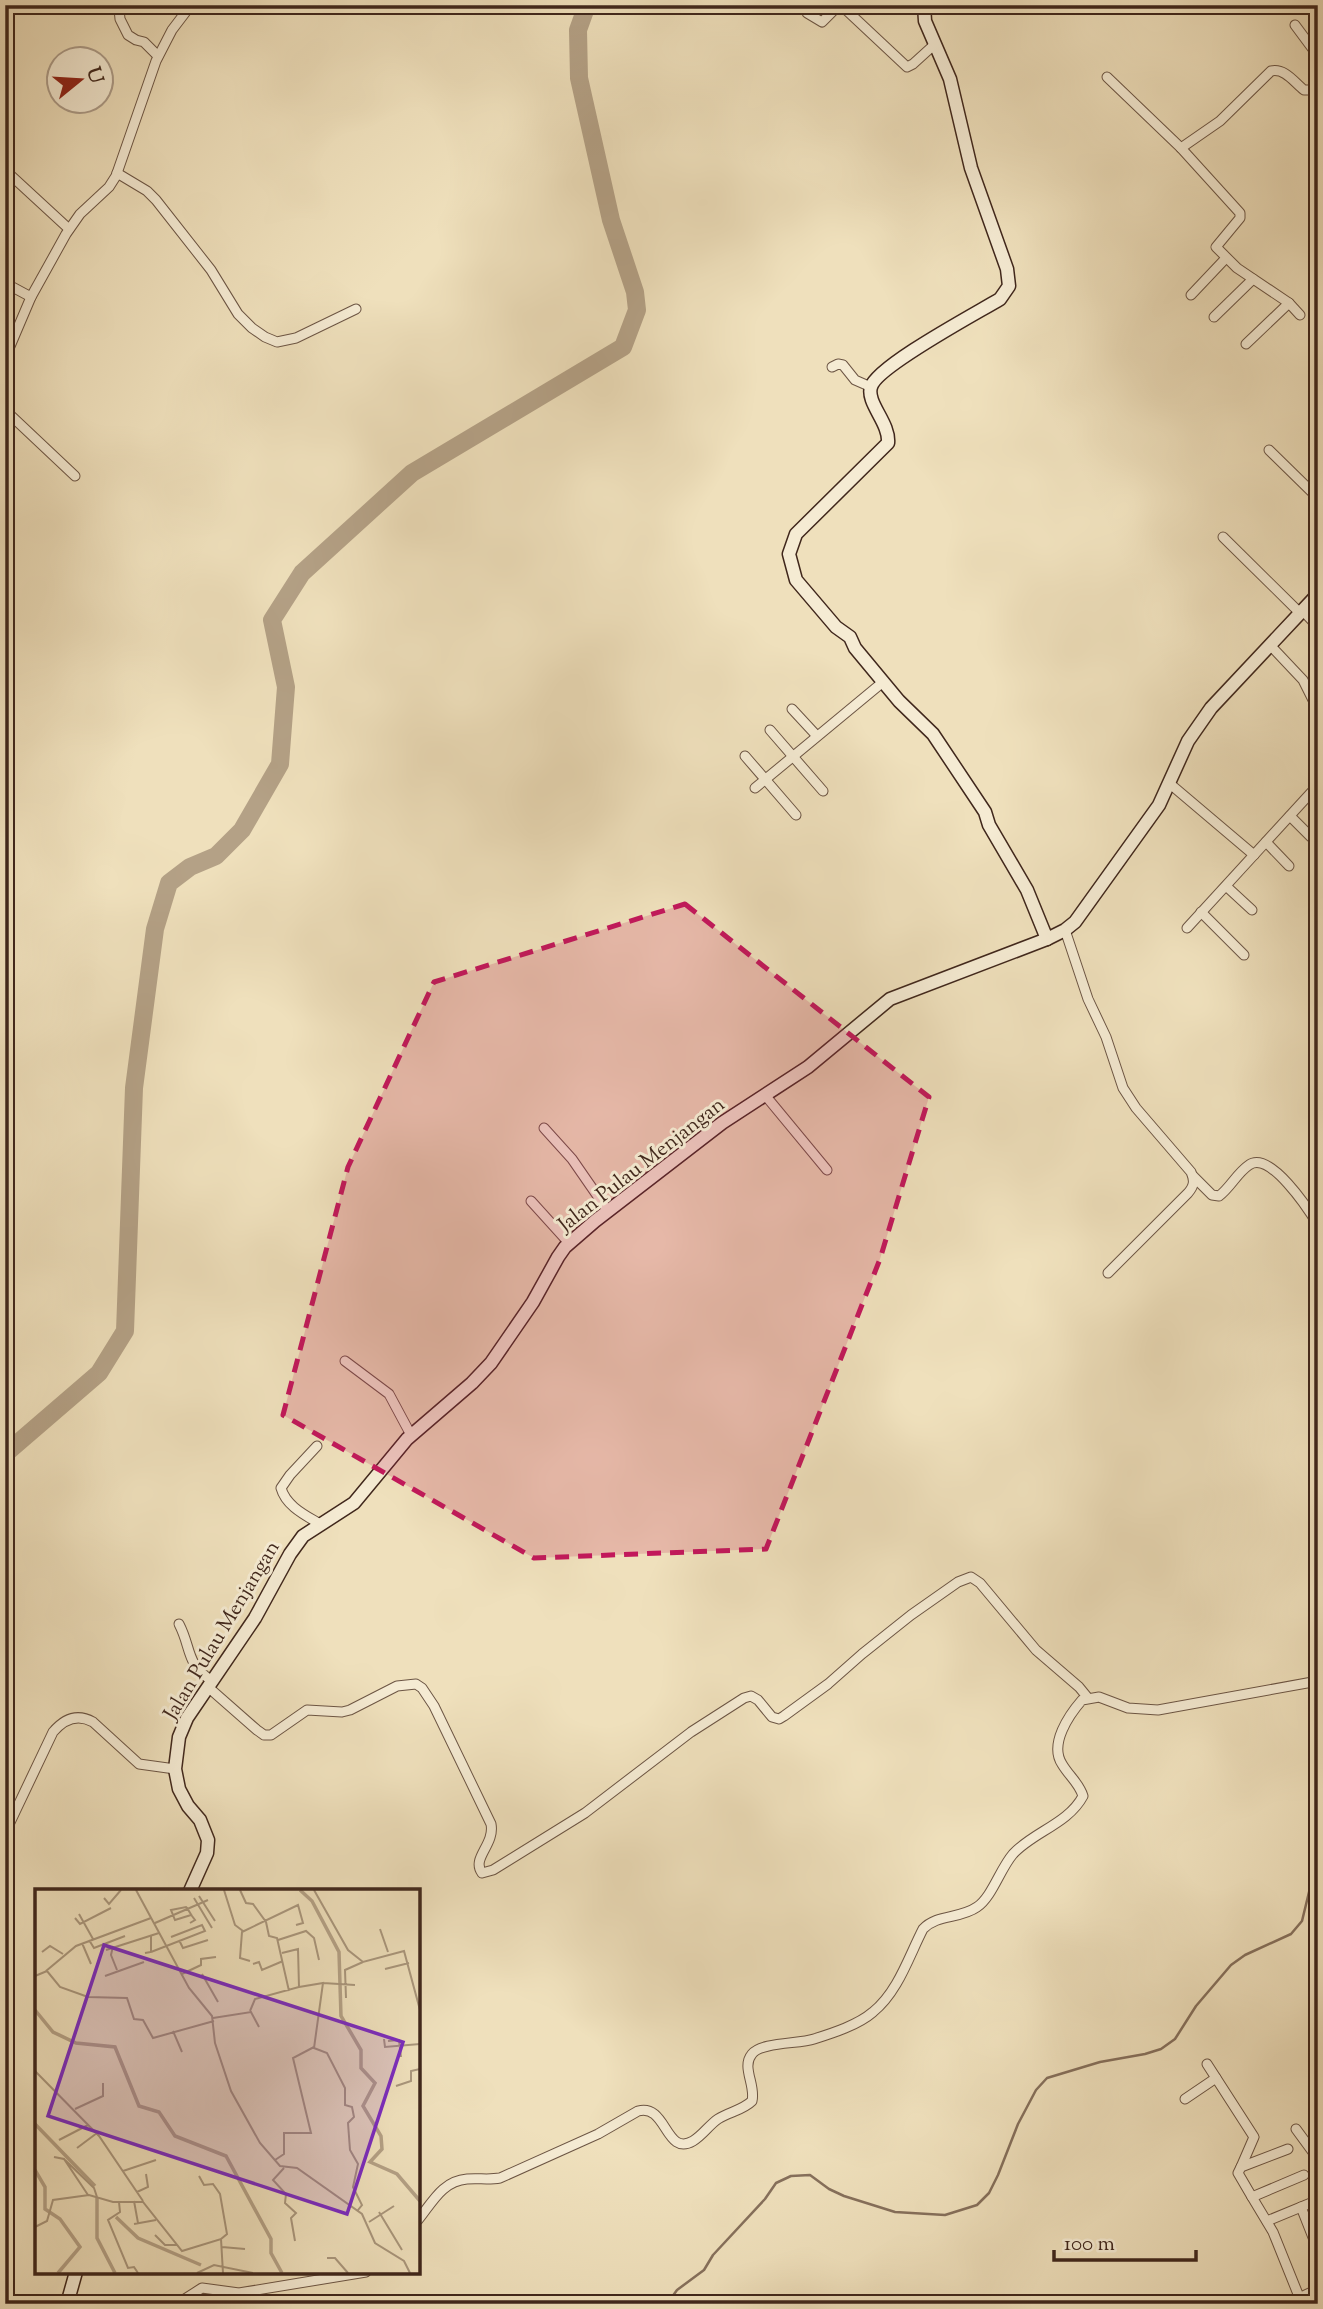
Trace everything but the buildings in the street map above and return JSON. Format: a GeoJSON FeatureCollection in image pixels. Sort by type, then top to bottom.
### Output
{"type":"FeatureCollection","features":[{"type":"Feature","properties":{"kind":"street"},"geometry":{"type":"LineString","coordinates":[[5,358],[31,298],[69,229],[86,208],[109,187],[117,173],[158,56],[172,30],[191,5]]}},
{"type":"Feature","properties":{"kind":"street"},"geometry":{"type":"LineString","coordinates":[[924,5],[925,22],[950,79],[968,156],[1007,269],[1010,286],[1000,299],[894,364],[876,379],[871,387],[871,398],[888,432],[888,443],[802,527],[793,540],[789,554],[796,580],[836,627],[850,637],[904,707],[933,734],[982,807],[989,825],[1027,890],[1047,939]]}},
{"type":"Feature","properties":{"kind":"street"},"geometry":{"type":"LineString","coordinates":[[807,13],[822,22],[826,21],[837,7],[843,7],[907,67],[935,44]]}},
{"type":"Feature","properties":{"kind":"street"},"geometry":{"type":"LineString","coordinates":[[119,9],[120,19],[128,35],[144,42],[158,56]]}},
{"type":"Feature","properties":{"kind":"street"},"geometry":{"type":"LineString","coordinates":[[1294,25],[1318,56]]}},
{"type":"Feature","properties":{"kind":"street"},"geometry":{"type":"LineString","coordinates":[[1181,148],[1220,121],[1271,71],[1284,73],[1304,90],[1318,86]]}},
{"type":"Feature","properties":{"kind":"street"},"geometry":{"type":"LineString","coordinates":[[1107,77],[1181,148],[1240,213],[1240,218],[1216,247],[1253,279],[1289,303],[1300,316]]}},
{"type":"Feature","properties":{"kind":"street"},"geometry":{"type":"LineString","coordinates":[[5,170],[69,229]]}},
{"type":"Feature","properties":{"kind":"street"},"geometry":{"type":"LineString","coordinates":[[117,173],[147,191],[156,200],[211,270],[238,314],[265,337],[277,342],[296,338],[356,309]]}},
{"type":"Feature","properties":{"kind":"street"},"geometry":{"type":"LineString","coordinates":[[1191,295],[1227,258]]}},
{"type":"Feature","properties":{"kind":"street"},"geometry":{"type":"LineString","coordinates":[[1214,317],[1253,279]]}},
{"type":"Feature","properties":{"kind":"street"},"geometry":{"type":"LineString","coordinates":[[5,283],[31,298]]}},
{"type":"Feature","properties":{"kind":"street"},"geometry":{"type":"LineString","coordinates":[[1246,344],[1289,303]]}},
{"type":"Feature","properties":{"kind":"street"},"geometry":{"type":"LineString","coordinates":[[831,367],[843,365],[855,380],[871,387]]}},
{"type":"Feature","properties":{"kind":"street"},"geometry":{"type":"LineString","coordinates":[[5,410],[75,476]]}},
{"type":"Feature","properties":{"kind":"street"},"geometry":{"type":"LineString","coordinates":[[1269,450],[1318,498]]}},
{"type":"Feature","properties":{"kind":"street"},"geometry":{"type":"LineString","coordinates":[[1223,537],[1318,627]]}},
{"type":"Feature","properties":{"kind":"street","name":"Jalan Pulau Menjangan"},"geometry":{"type":"LineString","coordinates":[[191,1889],[207,1853],[208,1840],[200,1820],[179,1789],[175,1769],[177,1747],[187,1718],[255,1618],[303,1536],[363,1495],[411,1435],[472,1383],[491,1363],[523,1318],[551,1266],[569,1243],[608,1211],[722,1123],[808,1067],[890,999],[1065,930],[1082,913],[1159,805],[1188,741],[1207,714],[1318,594]]}},
{"type":"Feature","properties":{"kind":"street"},"geometry":{"type":"LineString","coordinates":[[1270,645],[1303,680],[1318,710]]}},
{"type":"Feature","properties":{"kind":"street"},"geometry":{"type":"LineString","coordinates":[[755,788],[883,682]]}},
{"type":"Feature","properties":{"kind":"street"},"geometry":{"type":"LineString","coordinates":[[792,709],[817,736]]}},
{"type":"Feature","properties":{"kind":"street"},"geometry":{"type":"LineString","coordinates":[[770,730],[823,791]]}},
{"type":"Feature","properties":{"kind":"street"},"geometry":{"type":"LineString","coordinates":[[745,755],[796,815]]}},
{"type":"Feature","properties":{"kind":"street"},"geometry":{"type":"LineString","coordinates":[[1169,783],[1254,855]]}},
{"type":"Feature","properties":{"kind":"street"},"geometry":{"type":"LineString","coordinates":[[1187,928],[1318,785]]}},
{"type":"Feature","properties":{"kind":"street"},"geometry":{"type":"LineString","coordinates":[[1290,816],[1311,837]]}},
{"type":"Feature","properties":{"kind":"street"},"geometry":{"type":"LineString","coordinates":[[1266,842],[1289,866]]}},
{"type":"Feature","properties":{"kind":"street"},"geometry":{"type":"LineString","coordinates":[[1226,886],[1252,911]]}},
{"type":"Feature","properties":{"kind":"street"},"geometry":{"type":"LineString","coordinates":[[1201,912],[1244,955]]}},
{"type":"Feature","properties":{"kind":"street"},"geometry":{"type":"LineString","coordinates":[[1065,930],[1088,999],[1106,1037],[1123,1088],[1136,1108],[1193,1175],[1212,1195],[1219,1196],[1248,1165],[1262,1163],[1289,1184],[1318,1225]]}},
{"type":"Feature","properties":{"kind":"street"},"geometry":{"type":"LineString","coordinates":[[765,1095],[827,1170]]}},
{"type":"Feature","properties":{"kind":"street"},"geometry":{"type":"LineString","coordinates":[[544,1128],[572,1158],[608,1211]]}},
{"type":"Feature","properties":{"kind":"street"},"geometry":{"type":"LineString","coordinates":[[1108,1273],[1188,1193],[1194,1184],[1193,1175]]}},
{"type":"Feature","properties":{"kind":"street"},"geometry":{"type":"LineString","coordinates":[[531,1201],[569,1243]]}},
{"type":"Feature","properties":{"kind":"street"},"geometry":{"type":"LineString","coordinates":[[345,1361],[389,1394],[411,1435]]}},
{"type":"Feature","properties":{"kind":"street"},"geometry":{"type":"LineString","coordinates":[[317,1446],[281,1488],[284,1497],[292,1506],[320,1524]]}},
{"type":"Feature","properties":{"kind":"street"},"geometry":{"type":"LineString","coordinates":[[179,1624],[191,1660],[200,1672],[264,1735],[271,1735],[307,1710],[342,1712],[360,1706],[397,1686],[416,1684],[422,1688],[434,1706],[491,1824],[492,1838],[478,1861],[482,1872],[493,1870],[584,1813],[691,1732],[739,1701],[751,1696],[758,1700],[772,1717],[779,1719],[784,1716],[828,1684],[911,1615],[967,1578],[975,1578],[1031,1644],[1079,1686],[1088,1698]]}},
{"type":"Feature","properties":{"kind":"street"},"geometry":{"type":"LineString","coordinates":[[420,2217],[440,2191],[450,2183],[465,2179],[500,2178],[598,2134],[645,2109],[655,2113],[668,2135],[681,2144],[693,2141],[716,2121],[752,2101],[753,2090],[747,2064],[755,2050],[815,2039],[874,2012],[893,1989],[923,1928],[930,1922],[957,1916],[983,1903],[1014,1853],[1079,1803],[1083,1796],[1080,1788],[1060,1762],[1058,1755],[1059,1741],[1067,1721],[1083,1700],[1099,1697],[1128,1709],[1158,1710],[1318,1681]]}},
{"type":"Feature","properties":{"kind":"street"},"geometry":{"type":"LineString","coordinates":[[5,1833],[53,1732],[72,1717],[93,1722],[140,1764],[175,1769]]}},
{"type":"Feature","properties":{"kind":"street"},"geometry":{"type":"LineString","coordinates":[[1207,2064],[1254,2137],[1238,2173],[1273,2232],[1301,2300]]}},
{"type":"Feature","properties":{"kind":"street"},"geometry":{"type":"LineString","coordinates":[[1185,2099],[1216,2078]]}},
{"type":"Feature","properties":{"kind":"street"},"geometry":{"type":"LineString","coordinates":[[1296,2129],[1318,2159]]}},
{"type":"Feature","properties":{"kind":"street"},"geometry":{"type":"LineString","coordinates":[[1241,2167],[1288,2149]]}},
{"type":"Feature","properties":{"kind":"street"},"geometry":{"type":"LineString","coordinates":[[1252,2197],[1304,2175]]}},
{"type":"Feature","properties":{"kind":"street"},"geometry":{"type":"LineString","coordinates":[[1267,2221],[1318,2200]]}},
{"type":"Feature","properties":{"kind":"street"},"geometry":{"type":"LineString","coordinates":[[1301,2207],[1318,2250]]}},
{"type":"Feature","properties":{"kind":"street"},"geometry":{"type":"LineString","coordinates":[[67,2304],[75,2274]]}},
{"type":"Feature","properties":{"kind":"street"},"geometry":{"type":"LineString","coordinates":[[177,2304],[202,2288],[239,2293],[354,2274]]}},
{"type":"Feature","properties":{"kind":"street"},"geometry":{"type":"LineString","coordinates":[[1286,2304],[1301,2300],[1318,2289]]}},
{"type":"Feature","properties":{"kind":"highlighted area"},"geometry":{"type":"Polygon","coordinates":[[[685,904],[929,1097],[880,1259],[766,1549],[534,1558],[283,1415],[348,1167],[434,982],[685,904]]]}},
{"type":"Feature","properties":{"kind":"waterway"},"geometry":{"type":"LineString","coordinates":[[5,1454],[99,1373],[125,1331],[134,1088],[155,929],[169,883],[190,867],[216,856],[242,830],[280,764],[286,687],[272,620],[302,573],[412,473],[623,347],[637,310],[635,292],[611,220],[579,78],[578,30],[587,5]]}},
{"type":"Feature","properties":{"kind":"waterway"},"geometry":{"type":"LineString","coordinates":[[667,2304],[677,2290],[704,2270],[713,2255],[765,2199],[776,2183],[791,2176],[810,2175],[844,2196],[895,2212],[945,2215],[977,2205],[989,2193],[1018,2124],[1036,2090],[1047,2078],[1100,2062],[1145,2054],[1161,2049],[1175,2039],[1196,2006],[1231,1965],[1245,1955],[1291,1934],[1302,1921],[1318,1855]]}}]}
